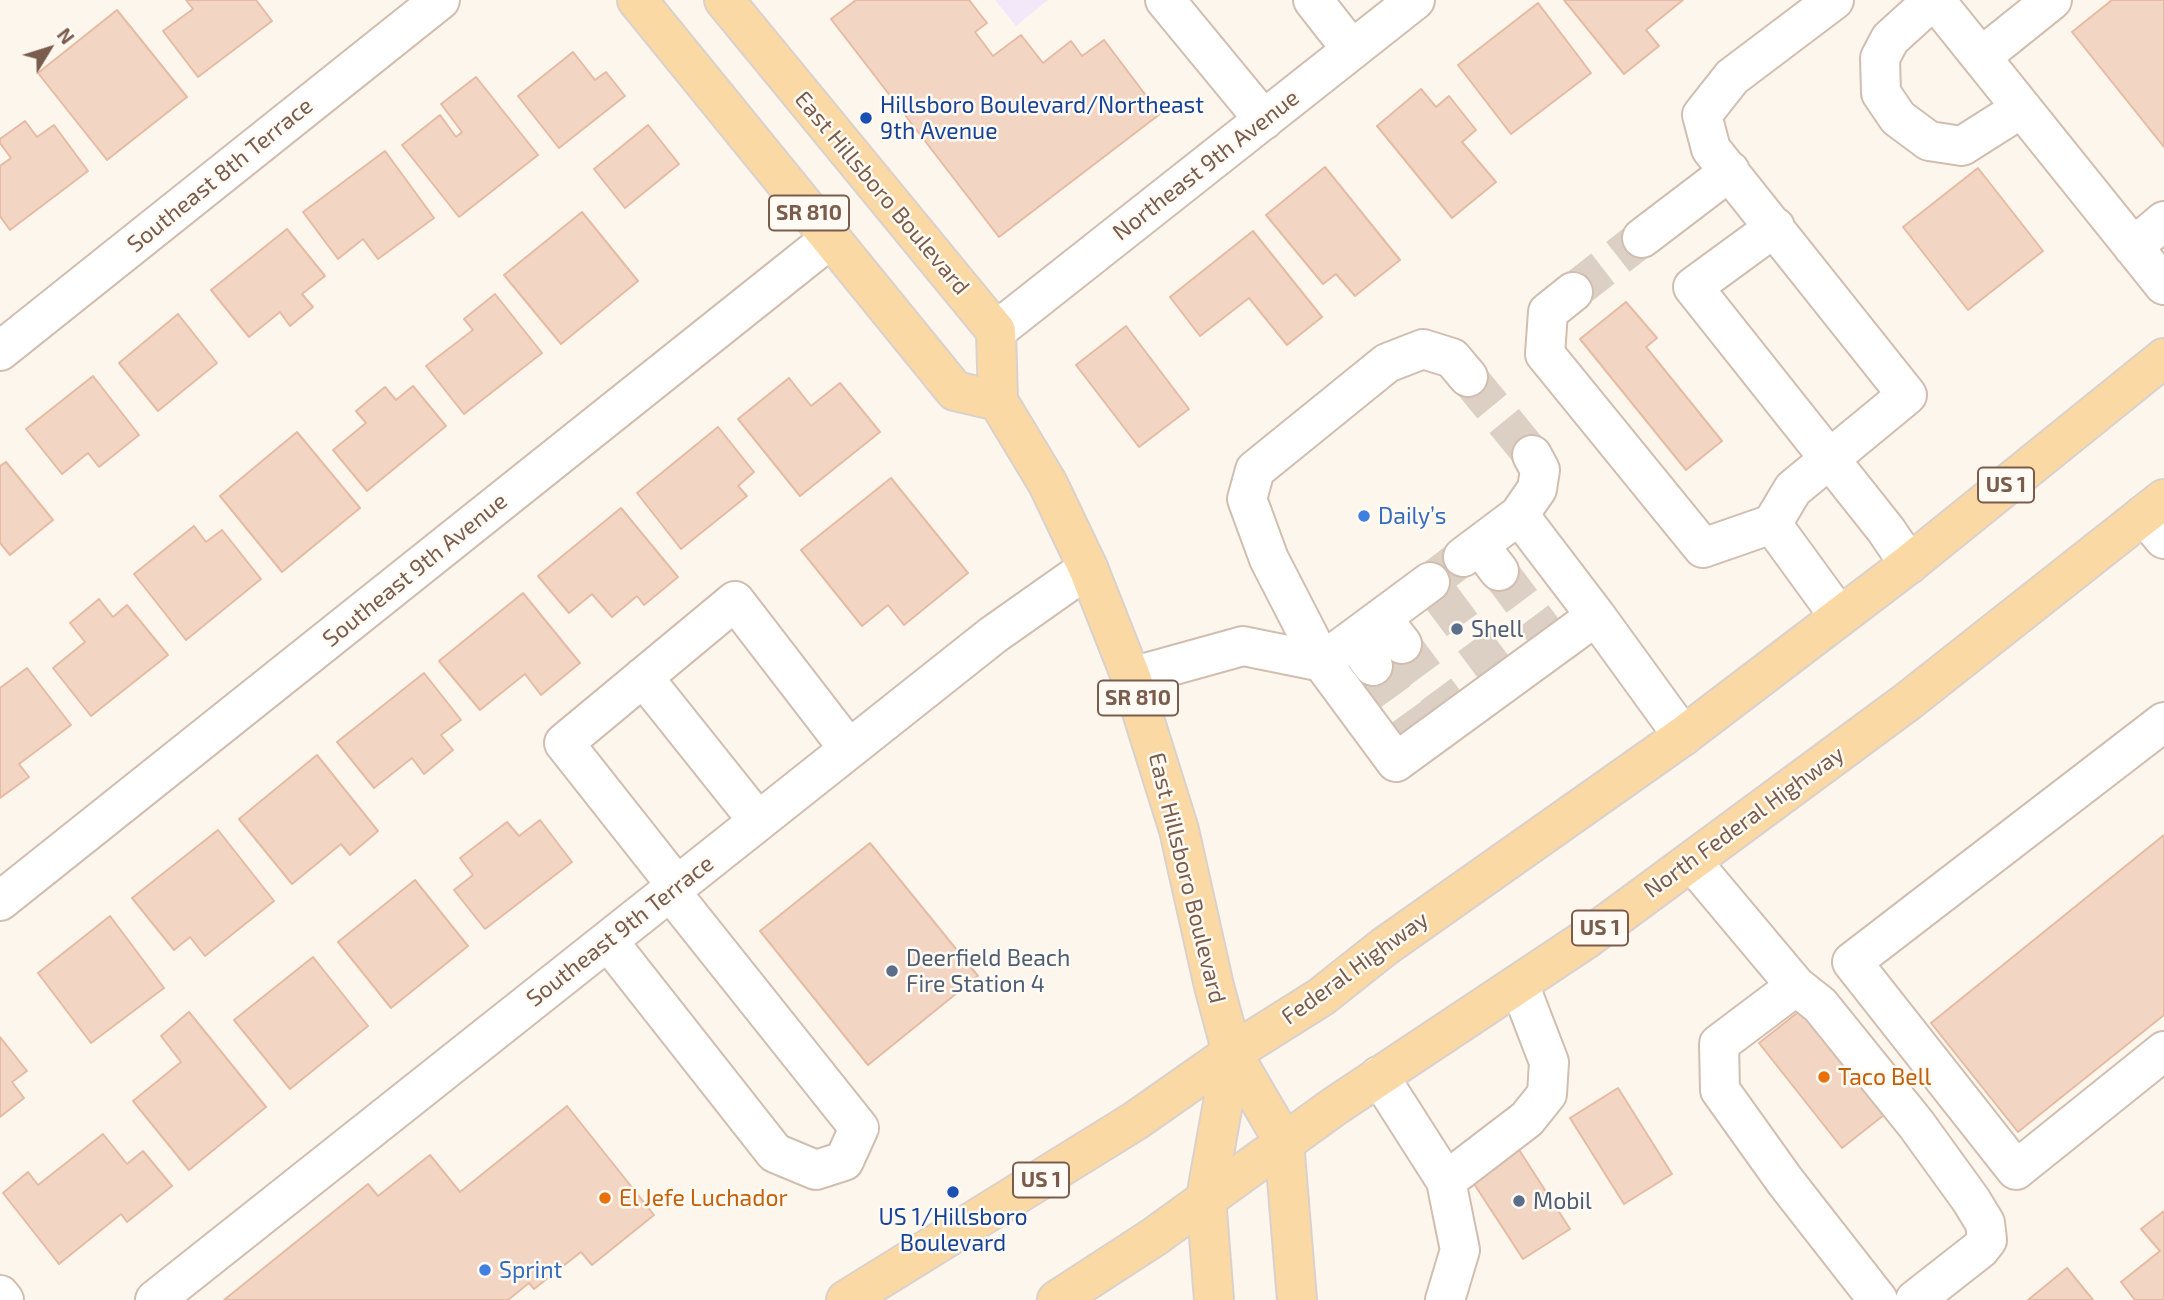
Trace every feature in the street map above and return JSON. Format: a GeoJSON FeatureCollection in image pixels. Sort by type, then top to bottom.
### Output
{"type":"FeatureCollection","features":[{"type":"Feature","properties":{"kind":"main road","name":"SR 810"},"geometry":{"type":"LineString","coordinates":[[637,0],[955,391],[998,401]]}},
{"type":"Feature","properties":{"kind":"main road","name":"East Hillsboro Boulevard"},"geometry":{"type":"LineString","coordinates":[[724,0],[996,331],[998,401],[1048,484],[1088,568],[1131,677],[1178,830],[1232,1053],[1284,1142],[1297,1300]]}},
{"type":"Feature","properties":{"kind":"main road","name":"US 1"},"geometry":{"type":"LineString","coordinates":[[1843,613],[1909,564],[2164,358]]}},
{"type":"Feature","properties":{"kind":"main road","name":"North Federal Highway"},"geometry":{"type":"LineString","coordinates":[[1206,1198],[1692,862],[2157,518]]}},
{"type":"Feature","properties":{"kind":"main road","name":"Federal Highway"},"geometry":{"type":"LineString","coordinates":[[846,1300],[1135,1121],[1232,1053],[1321,997],[1384,947],[1683,736],[1843,613]]}},
{"type":"Feature","properties":{"kind":"main road","name":"East Hillsboro Boulevard"},"geometry":{"type":"LineString","coordinates":[[1214,1300],[1206,1198],[1232,1053]]}},
{"type":"Feature","properties":{"kind":"main road","name":"US 1"},"geometry":{"type":"LineString","coordinates":[[1057,1300],[1154,1237],[1206,1198]]}},
{"type":"Feature","properties":{"kind":"street","name":"Southeast 8th Terrace"},"geometry":{"type":"LineString","coordinates":[[0,351],[440,0]]}},
{"type":"Feature","properties":{"kind":"street"},"geometry":{"type":"LineString","coordinates":[[1165,0],[1264,120]]}},
{"type":"Feature","properties":{"kind":"street"},"geometry":{"type":"LineString","coordinates":[[1313,0],[1352,50]]}},
{"type":"Feature","properties":{"kind":"street","name":"Northeast 9th Avenue"},"geometry":{"type":"LineString","coordinates":[[996,331],[1415,0]]}},
{"type":"Feature","properties":{"kind":"street"},"geometry":{"type":"LineString","coordinates":[[1573,292],[1548,312],[1545,355],[1703,548],[1772,524],[1793,489],[1907,396],[1711,149],[1702,115],[1732,77],[1834,0]]}},
{"type":"Feature","properties":{"kind":"street"},"geometry":{"type":"LineString","coordinates":[[2022,107],[1962,146],[1929,141],[1898,118],[1881,93],[1880,58],[1890,39],[1934,0],[2022,107],[2164,285]]}},
{"type":"Feature","properties":{"kind":"street"},"geometry":{"type":"LineString","coordinates":[[1981,57],[2052,0]]}},
{"type":"Feature","properties":{"kind":"street"},"geometry":{"type":"LineString","coordinates":[[1642,238],[1731,171]]}},
{"type":"Feature","properties":{"kind":"street"},"geometry":{"type":"LineString","coordinates":[[2133,247],[2164,221]]}},
{"type":"Feature","properties":{"kind":"street"},"geometry":{"type":"LineString","coordinates":[[1775,227],[1693,287],[1886,530],[1909,564]]}},
{"type":"Feature","properties":{"kind":"street","name":"Southeast 9th Avenue"},"geometry":{"type":"LineString","coordinates":[[0,901],[830,239]]}},
{"type":"Feature","properties":{"kind":"street"},"geometry":{"type":"LineString","coordinates":[[1468,377],[1452,358],[1423,349],[1387,363],[1255,470],[1247,499],[1269,559],[1322,662],[1396,762],[1436,721],[1549,639],[1596,616]]}},
{"type":"Feature","properties":{"kind":"street"},"geometry":{"type":"LineString","coordinates":[[1480,558],[1519,515],[1537,489],[1540,470],[1532,455]]}},
{"type":"Feature","properties":{"kind":"street"},"geometry":{"type":"LineString","coordinates":[[1519,515],[1683,736]]}},
{"type":"Feature","properties":{"kind":"street"},"geometry":{"type":"LineString","coordinates":[[1772,524],[1843,613]]}},
{"type":"Feature","properties":{"kind":"street","name":"Southeast 9th Terrace"},"geometry":{"type":"LineString","coordinates":[[155,1300],[993,635],[1088,568]]}},
{"type":"Feature","properties":{"kind":"street"},"geometry":{"type":"LineString","coordinates":[[1131,677],[1243,646],[1322,662],[1377,642],[1430,582]]}},
{"type":"Feature","properties":{"kind":"street"},"geometry":{"type":"LineString","coordinates":[[608,941],[775,1153],[816,1170],[844,1161],[859,1128],[673,889],[564,743],[735,601],[849,749]]}},
{"type":"Feature","properties":{"kind":"street"},"geometry":{"type":"LineString","coordinates":[[643,677],[758,821]]}},
{"type":"Feature","properties":{"kind":"street"},"geometry":{"type":"LineString","coordinates":[[2164,722],[1852,962],[2016,1170],[2164,1051]]}},
{"type":"Feature","properties":{"kind":"street"},"geometry":{"type":"LineString","coordinates":[[1692,862],[1796,986],[1820,1005],[1916,1124],[1971,1200],[1984,1223],[1987,1240],[1980,1249],[1915,1300]]}},
{"type":"Feature","properties":{"kind":"street"},"geometry":{"type":"LineString","coordinates":[[1446,1181],[1527,1119],[1547,1094],[1549,1062],[1519,984]]}},
{"type":"Feature","properties":{"kind":"street"},"geometry":{"type":"LineString","coordinates":[[1796,986],[1719,1044],[1720,1090],[1785,1181],[1878,1300]]}},
{"type":"Feature","properties":{"kind":"street"},"geometry":{"type":"LineString","coordinates":[[1379,1076],[1446,1181],[1460,1250],[1445,1300]]}},
{"type":"Feature","properties":{"kind":"street"},"geometry":{"type":"LineString","coordinates":[[0,1295],[4,1300]]}},
{"type":"Feature","properties":{"kind":"shaded area"},"geometry":{"type":"Polygon","coordinates":[[[995,0],[1048,0],[1016,26],[995,0]]]}},
{"type":"Feature","properties":{"kind":"building"},"geometry":{"type":"Polygon","coordinates":[[[186,0],[256,0],[272,21],[198,77],[163,31],[193,9],[186,0]]]}},
{"type":"Feature","properties":{"kind":"building"},"geometry":{"type":"Polygon","coordinates":[[[856,0],[969,0],[987,23],[975,32],[993,56],[1021,35],[1043,63],[1071,41],[1082,56],[1104,40],[1160,114],[999,237],[831,19],[856,0]]]}},
{"type":"Feature","properties":{"kind":"building"},"geometry":{"type":"Polygon","coordinates":[[[1564,0],[1683,0],[1646,30],[1659,46],[1624,74],[1564,0]]]}},
{"type":"Feature","properties":{"kind":"building"},"geometry":{"type":"Polygon","coordinates":[[[2112,0],[2164,0],[2164,147],[2072,32],[2112,0]]]}},
{"type":"Feature","properties":{"kind":"building"},"geometry":{"type":"Polygon","coordinates":[[[1538,3],[1591,73],[1511,134],[1458,65],[1538,3]]]}},
{"type":"Feature","properties":{"kind":"building"},"geometry":{"type":"Polygon","coordinates":[[[117,10],[187,97],[107,160],[38,73],[117,10]]]}},
{"type":"Feature","properties":{"kind":"building"},"geometry":{"type":"Polygon","coordinates":[[[573,52],[595,80],[606,72],[625,96],[559,148],[518,96],[573,52]]]}},
{"type":"Feature","properties":{"kind":"building"},"geometry":{"type":"Polygon","coordinates":[[[476,77],[538,155],[459,217],[402,145],[440,115],[456,137],[462,132],[441,104],[476,77]]]}},
{"type":"Feature","properties":{"kind":"building"},"geometry":{"type":"Polygon","coordinates":[[[1421,89],[1436,107],[1449,96],[1476,130],[1462,142],[1496,182],[1452,218],[1377,126],[1421,89]]]}},
{"type":"Feature","properties":{"kind":"building"},"geometry":{"type":"Polygon","coordinates":[[[25,121],[37,137],[54,125],[88,171],[10,230],[0,216],[0,166],[11,158],[0,139],[25,121]]]}},
{"type":"Feature","properties":{"kind":"building"},"geometry":{"type":"Polygon","coordinates":[[[648,125],[679,164],[625,208],[594,169],[648,125]]]}},
{"type":"Feature","properties":{"kind":"building"},"geometry":{"type":"Polygon","coordinates":[[[385,151],[434,218],[378,259],[363,239],[338,259],[303,212],[385,151]]]}},
{"type":"Feature","properties":{"kind":"building"},"geometry":{"type":"Polygon","coordinates":[[[1325,167],[1400,260],[1355,296],[1336,274],[1323,284],[1266,215],[1325,167]]]}},
{"type":"Feature","properties":{"kind":"building"},"geometry":{"type":"Polygon","coordinates":[[[1978,168],[2043,251],[1968,310],[1903,227],[1978,168]]]}},
{"type":"Feature","properties":{"kind":"building"},"geometry":{"type":"Polygon","coordinates":[[[582,212],[638,281],[561,344],[504,275],[582,212]]]}},
{"type":"Feature","properties":{"kind":"building"},"geometry":{"type":"Polygon","coordinates":[[[287,229],[325,276],[302,294],[313,307],[290,326],[280,312],[249,337],[211,290],[287,229]]]}},
{"type":"Feature","properties":{"kind":"building"},"geometry":{"type":"Polygon","coordinates":[[[1253,231],[1322,317],[1287,345],[1249,298],[1200,336],[1170,297],[1253,231]]]}},
{"type":"Feature","properties":{"kind":"building"},"geometry":{"type":"Polygon","coordinates":[[[495,294],[542,353],[464,414],[426,366],[473,330],[464,319],[495,294]]]}},
{"type":"Feature","properties":{"kind":"building"},"geometry":{"type":"Polygon","coordinates":[[[1626,302],[1657,338],[1646,347],[1722,441],[1686,470],[1580,339],[1626,302]]]}},
{"type":"Feature","properties":{"kind":"building"},"geometry":{"type":"Polygon","coordinates":[[[178,314],[217,363],[158,411],[119,363],[178,314]]]}},
{"type":"Feature","properties":{"kind":"building"},"geometry":{"type":"Polygon","coordinates":[[[1126,326],[1189,409],[1139,447],[1076,365],[1126,326]]]}},
{"type":"Feature","properties":{"kind":"building"},"geometry":{"type":"Polygon","coordinates":[[[93,376],[139,435],[99,467],[88,453],[62,474],[26,429],[93,376]]]}},
{"type":"Feature","properties":{"kind":"building"},"geometry":{"type":"Polygon","coordinates":[[[789,378],[811,406],[840,383],[880,432],[800,496],[738,419],[789,378]]]}},
{"type":"Feature","properties":{"kind":"building"},"geometry":{"type":"Polygon","coordinates":[[[413,386],[446,426],[367,491],[333,450],[366,423],[356,411],[385,387],[396,400],[413,386]]]}},
{"type":"Feature","properties":{"kind":"building"},"geometry":{"type":"Polygon","coordinates":[[[718,427],[754,472],[738,486],[747,496],[681,549],[637,493],[718,427]]]}},
{"type":"Feature","properties":{"kind":"building"},"geometry":{"type":"Polygon","coordinates":[[[297,432],[360,508],[282,572],[220,496],[297,432]]]}},
{"type":"Feature","properties":{"kind":"building"},"geometry":{"type":"Polygon","coordinates":[[[6,462],[53,520],[10,555],[0,543],[0,466],[6,462]]]}},
{"type":"Feature","properties":{"kind":"building"},"geometry":{"type":"Polygon","coordinates":[[[891,478],[968,573],[904,625],[888,605],[862,626],[801,550],[891,478]]]}},
{"type":"Feature","properties":{"kind":"building"},"geometry":{"type":"Polygon","coordinates":[[[621,508],[678,577],[644,605],[637,596],[612,617],[592,594],[569,613],[538,576],[621,508]]]}},
{"type":"Feature","properties":{"kind":"building"},"geometry":{"type":"Polygon","coordinates":[[[194,526],[206,542],[222,530],[261,579],[186,640],[134,574],[194,526]]]}},
{"type":"Feature","properties":{"kind":"building"},"geometry":{"type":"Polygon","coordinates":[[[523,593],[580,663],[541,695],[525,674],[480,710],[439,661],[523,593]]]}},
{"type":"Feature","properties":{"kind":"building"},"geometry":{"type":"Polygon","coordinates":[[[99,599],[113,617],[127,605],[168,655],[91,716],[53,668],[85,642],[70,623],[99,599]]]}},
{"type":"Feature","properties":{"kind":"building"},"geometry":{"type":"Polygon","coordinates":[[[27,668],[71,725],[19,764],[29,777],[0,798],[0,688],[27,668]]]}},
{"type":"Feature","properties":{"kind":"building"},"geometry":{"type":"Polygon","coordinates":[[[424,673],[461,720],[441,735],[453,750],[424,774],[412,758],[374,788],[337,742],[424,673]]]}},
{"type":"Feature","properties":{"kind":"building"},"geometry":{"type":"Polygon","coordinates":[[[317,755],[378,831],[350,855],[341,844],[292,884],[239,819],[317,755]]]}},
{"type":"Feature","properties":{"kind":"building"},"geometry":{"type":"Polygon","coordinates":[[[540,820],[572,862],[485,929],[454,890],[473,875],[460,858],[507,822],[519,836],[540,820]]]}},
{"type":"Feature","properties":{"kind":"building"},"geometry":{"type":"Polygon","coordinates":[[[218,830],[274,901],[205,956],[190,937],[174,950],[132,898],[218,830]]]}},
{"type":"Feature","properties":{"kind":"building"},"geometry":{"type":"Polygon","coordinates":[[[2164,835],[2164,1015],[2018,1132],[1931,1023],[2164,835]]]}},
{"type":"Feature","properties":{"kind":"building"},"geometry":{"type":"Polygon","coordinates":[[[870,843],[978,976],[868,1065],[760,931],[870,843]]]}},
{"type":"Feature","properties":{"kind":"building"},"geometry":{"type":"Polygon","coordinates":[[[415,880],[468,946],[391,1008],[338,942],[415,880]]]}},
{"type":"Feature","properties":{"kind":"building"},"geometry":{"type":"Polygon","coordinates":[[[110,916],[164,988],[91,1043],[38,973],[110,916]]]}},
{"type":"Feature","properties":{"kind":"building"},"geometry":{"type":"Polygon","coordinates":[[[313,957],[368,1026],[290,1089],[234,1020],[313,957]]]}},
{"type":"Feature","properties":{"kind":"building","name":"Taco Bell"},"geometry":{"type":"Polygon","coordinates":[[[1806,1006],[1889,1111],[1842,1148],[1759,1043],[1806,1006]]]}},
{"type":"Feature","properties":{"kind":"building"},"geometry":{"type":"Polygon","coordinates":[[[189,1012],[266,1107],[189,1170],[133,1101],[181,1062],[161,1036],[189,1012]]]}},
{"type":"Feature","properties":{"kind":"building"},"geometry":{"type":"Polygon","coordinates":[[[0,1037],[27,1071],[12,1082],[24,1098],[0,1117],[0,1037]]]}},
{"type":"Feature","properties":{"kind":"building"},"geometry":{"type":"Polygon","coordinates":[[[1618,1088],[1672,1174],[1624,1204],[1570,1118],[1618,1088]]]}},
{"type":"Feature","properties":{"kind":"building"},"geometry":{"type":"Polygon","coordinates":[[[567,1106],[654,1215],[592,1265],[581,1252],[534,1289],[529,1283],[508,1300],[224,1300],[368,1184],[378,1196],[430,1155],[460,1192],[567,1106]]]}},
{"type":"Feature","properties":{"kind":"building"},"geometry":{"type":"Polygon","coordinates":[[[103,1134],[127,1164],[143,1151],[172,1186],[127,1222],[121,1214],[59,1264],[3,1193],[28,1172],[38,1185],[103,1134]]]}},
{"type":"Feature","properties":{"kind":"building","name":"Mobil"},"geometry":{"type":"Polygon","coordinates":[[[1514,1142],[1570,1229],[1523,1259],[1467,1173],[1514,1142]]]}},
{"type":"Feature","properties":{"kind":"building"},"geometry":{"type":"Polygon","coordinates":[[[2164,1211],[2164,1300],[2135,1300],[2121,1282],[2160,1251],[2141,1229],[2164,1211]]]}},
{"type":"Feature","properties":{"kind":"building"},"geometry":{"type":"Polygon","coordinates":[[[2067,1268],[2093,1300],[2028,1300],[2067,1268]]]}},
{"type":"Feature","properties":{"kind":"tunnel"},"geometry":{"type":"LineString","coordinates":[[1573,292],[1642,238]]}},
{"type":"Feature","properties":{"kind":"tunnel"},"geometry":{"type":"LineString","coordinates":[[1468,377],[1532,455]]}},
{"type":"Feature","properties":{"kind":"tunnel"},"geometry":{"type":"LineString","coordinates":[[1463,557],[1430,582],[1494,668]]}},
{"type":"Feature","properties":{"kind":"tunnel"},"geometry":{"type":"LineString","coordinates":[[1499,571],[1544,631]]}},
{"type":"Feature","properties":{"kind":"tunnel"},"geometry":{"type":"LineString","coordinates":[[1402,644],[1445,702]]}},
{"type":"Feature","properties":{"kind":"tunnel"},"geometry":{"type":"LineString","coordinates":[[1373,666],[1415,724]]}},
{"type":"Feature","properties":{"kind":"place","name":"Hillsboro Boulevard/Northeast 9th Avenue"},"geometry":{"type":"Point","coordinates":[866,118]}},
{"type":"Feature","properties":{"kind":"place","name":"Daily’s"},"geometry":{"type":"Point","coordinates":[1364,516]}},
{"type":"Feature","properties":{"kind":"place","name":"Shell"},"geometry":{"type":"Point","coordinates":[1457,629]}},
{"type":"Feature","properties":{"kind":"place","name":"Deerfield Beach Fire Station 4"},"geometry":{"type":"Point","coordinates":[892,971]}},
{"type":"Feature","properties":{"kind":"place","name":"Taco Bell"},"geometry":{"type":"Point","coordinates":[1824,1077]}},
{"type":"Feature","properties":{"kind":"place","name":"US 1/Hillsboro Boulevard"},"geometry":{"type":"Point","coordinates":[953,1192]}},
{"type":"Feature","properties":{"kind":"place","name":"El Jefe Luchador"},"geometry":{"type":"Point","coordinates":[605,1198]}},
{"type":"Feature","properties":{"kind":"place","name":"Mobil"},"geometry":{"type":"Point","coordinates":[1519,1201]}},
{"type":"Feature","properties":{"kind":"place","name":"Sprint"},"geometry":{"type":"Point","coordinates":[485,1270]}}]}
